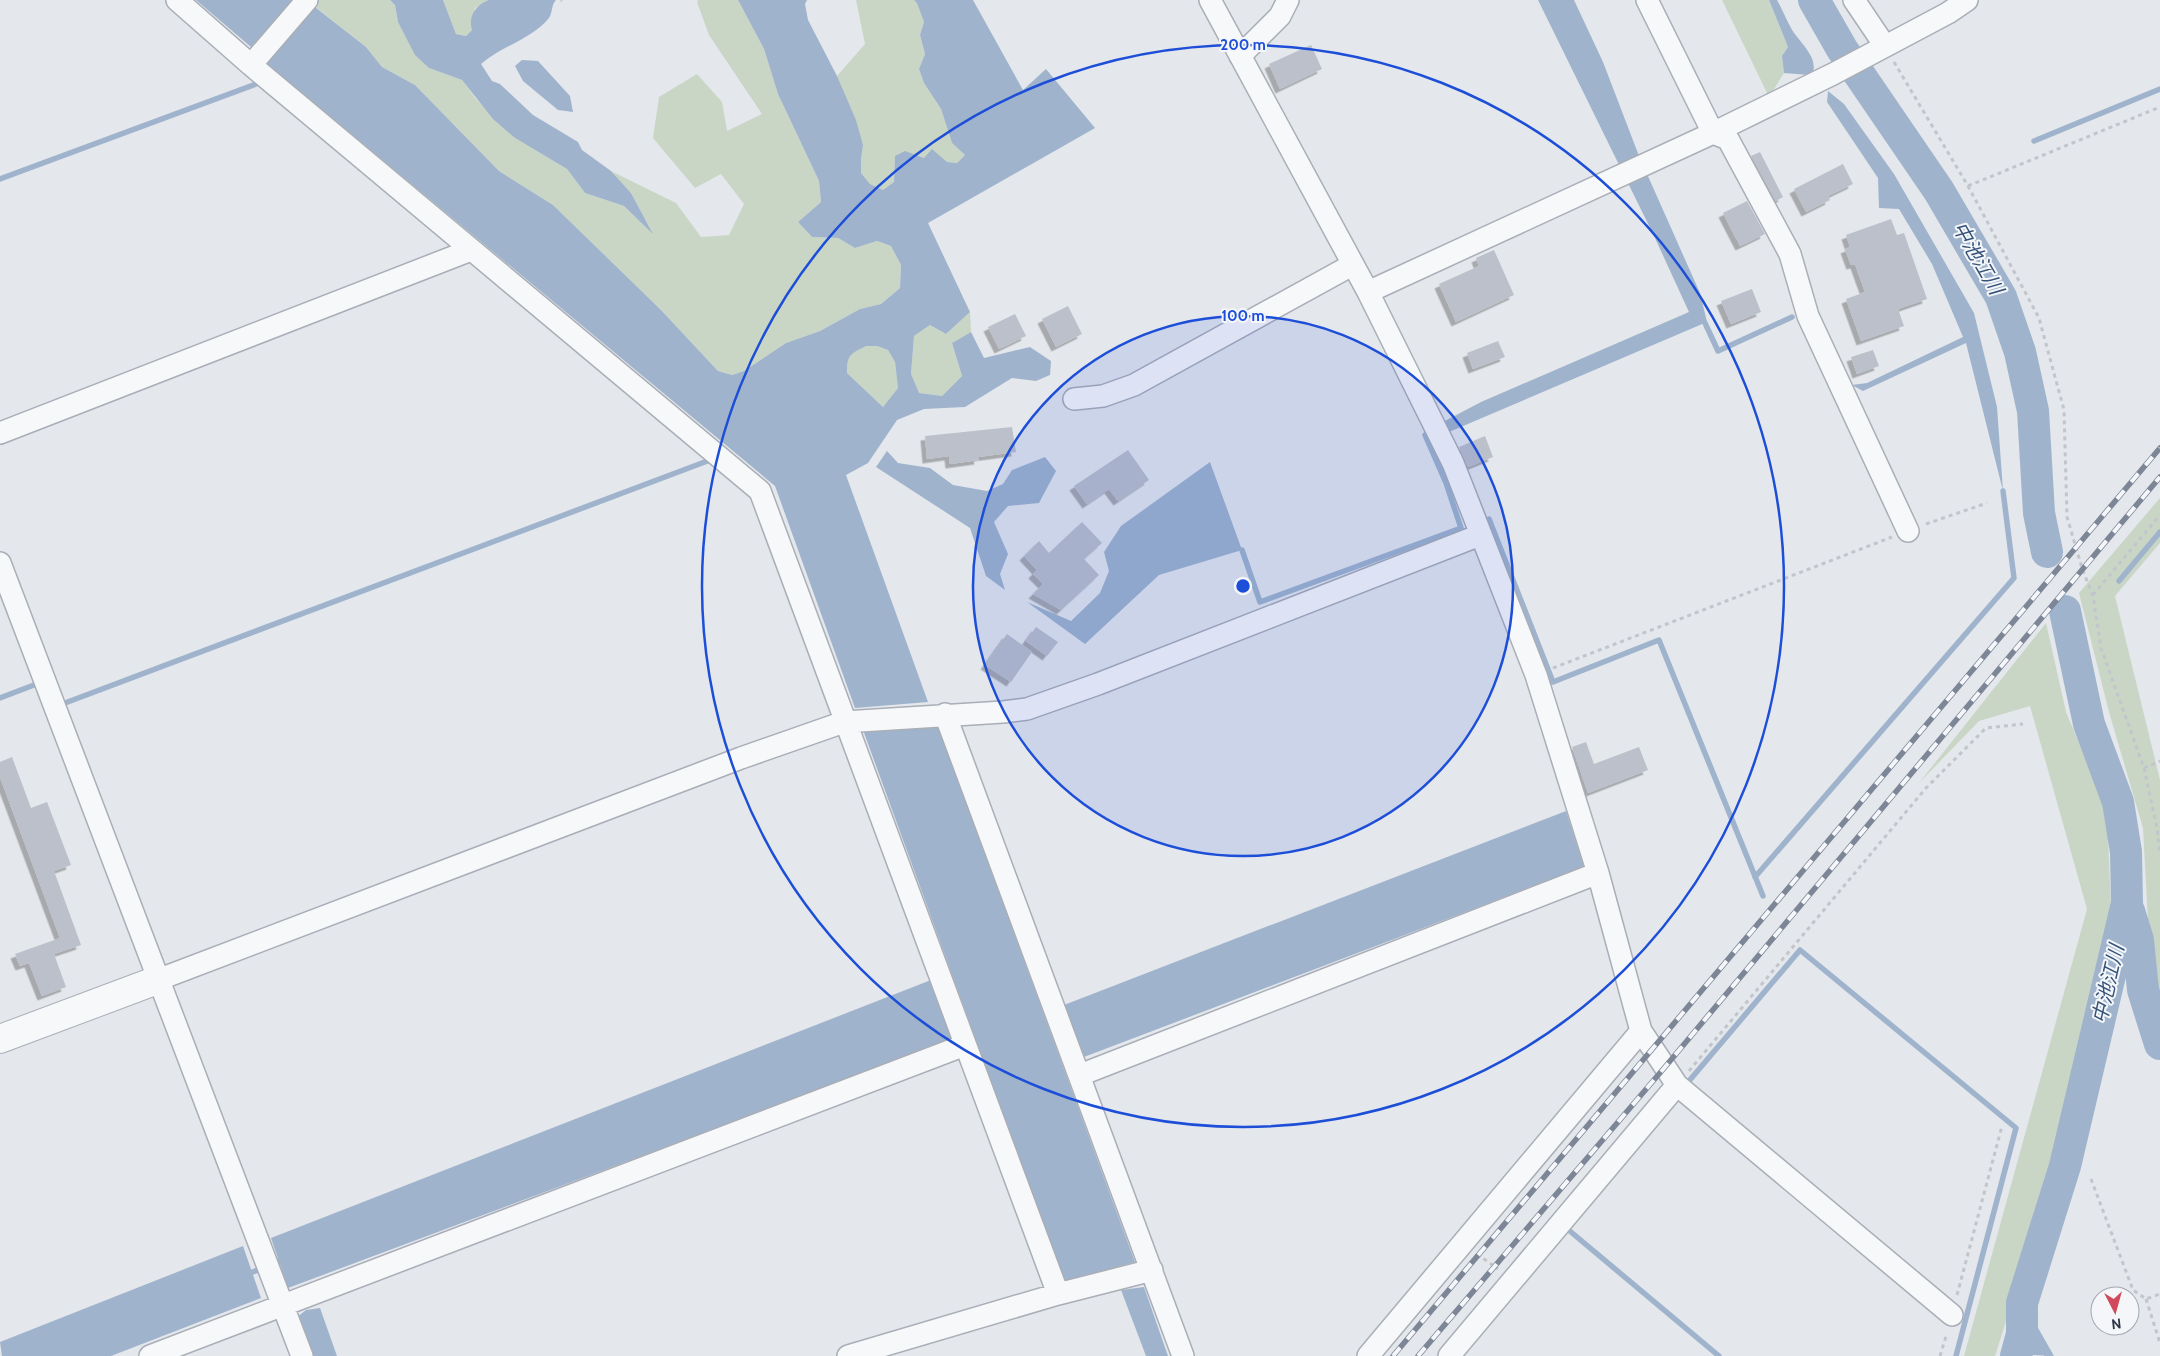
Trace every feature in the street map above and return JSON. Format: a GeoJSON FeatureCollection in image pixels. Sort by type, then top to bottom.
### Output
{"type":"FeatureCollection","features":[{"type":"Feature","properties":{"kind":"street"},"geometry":{"type":"LineString","coordinates":[[177,0],[251,65],[760,491],[844,722],[1058,1294]]}},
{"type":"Feature","properties":{"kind":"street"},"geometry":{"type":"LineString","coordinates":[[251,65],[307,0]]}},
{"type":"Feature","properties":{"kind":"street"},"geometry":{"type":"LineString","coordinates":[[1210,0],[1368,292],[1453,463],[1536,675],[1598,872],[1640,1031],[1677,1085],[1952,1315]]}},
{"type":"Feature","properties":{"kind":"street"},"geometry":{"type":"LineString","coordinates":[[1240,56],[1280,16],[1288,0]]}},
{"type":"Feature","properties":{"kind":"street"},"geometry":{"type":"LineString","coordinates":[[1647,0],[1713,134],[1728,139],[1790,254],[1808,316],[1908,531]]}},
{"type":"Feature","properties":{"kind":"street"},"geometry":{"type":"LineString","coordinates":[[1854,0],[1885,46]]}},
{"type":"Feature","properties":{"kind":"street"},"geometry":{"type":"LineString","coordinates":[[1368,292],[1713,134],[1948,14],[1967,0]]}},
{"type":"Feature","properties":{"kind":"street"},"geometry":{"type":"LineString","coordinates":[[0,433],[471,250]]}},
{"type":"Feature","properties":{"kind":"street"},"geometry":{"type":"LineString","coordinates":[[1074,399],[1103,396],[1134,385],[1352,265]]}},
{"type":"Feature","properties":{"kind":"street"},"geometry":{"type":"LineString","coordinates":[[0,1039],[741,758],[844,722],[1027,709],[1098,684],[1480,535]]}},
{"type":"Feature","properties":{"kind":"street"},"geometry":{"type":"LineString","coordinates":[[0,563],[302,1356]]}},
{"type":"Feature","properties":{"kind":"street"},"geometry":{"type":"LineString","coordinates":[[945,714],[1080,1075],[1134,1275],[1183,1356]]}},
{"type":"Feature","properties":{"kind":"street"},"geometry":{"type":"LineString","coordinates":[[1080,1075],[1598,872]]}},
{"type":"Feature","properties":{"kind":"street"},"geometry":{"type":"LineString","coordinates":[[1368,1356],[1640,1031]]}},
{"type":"Feature","properties":{"kind":"street"},"geometry":{"type":"LineString","coordinates":[[150,1356],[966,1045]]}},
{"type":"Feature","properties":{"kind":"street"},"geometry":{"type":"LineString","coordinates":[[1449,1356],[1677,1085]]}},
{"type":"Feature","properties":{"kind":"street"},"geometry":{"type":"LineString","coordinates":[[848,1356],[1058,1294],[1134,1275]]}},
{"type":"Feature","properties":{"kind":"path"},"geometry":{"type":"LineString","coordinates":[[1885,46],[1968,186],[2039,318],[2064,410],[2066,508],[2082,568],[2093,596],[2101,648],[2144,768],[2157,828],[2160,854]]}},
{"type":"Feature","properties":{"kind":"path"},"geometry":{"type":"LineString","coordinates":[[1968,186],[2160,106]]}},
{"type":"Feature","properties":{"kind":"path"},"geometry":{"type":"LineString","coordinates":[[1557,666],[1908,531],[1987,503]]}},
{"type":"Feature","properties":{"kind":"path"},"geometry":{"type":"LineString","coordinates":[[2093,596],[2160,515]]}},
{"type":"Feature","properties":{"kind":"path"},"geometry":{"type":"LineString","coordinates":[[1677,1085],[1926,788],[1986,728],[2023,724]]}},
{"type":"Feature","properties":{"kind":"path"},"geometry":{"type":"LineString","coordinates":[[2144,768],[2160,761]]}},
{"type":"Feature","properties":{"kind":"path"},"geometry":{"type":"LineString","coordinates":[[1940,1356],[2002,1126]]}},
{"type":"Feature","properties":{"kind":"path"},"geometry":{"type":"LineString","coordinates":[[2091,1179],[2133,1290],[2146,1299],[2160,1343]]}},
{"type":"Feature","properties":{"kind":"path"},"geometry":{"type":"LineString","coordinates":[[1464,1242],[1512,1281]]}},
{"type":"Feature","properties":{"kind":"path"},"geometry":{"type":"LineString","coordinates":[[2146,1299],[2160,1294]]}},
{"type":"Feature","properties":{"kind":"green space"},"geometry":{"type":"Polygon","coordinates":[[[307,0],[390,0],[395,5],[398,22],[429,68],[462,80],[476,99],[515,138],[567,169],[585,193],[624,206],[652,232],[631,193],[611,171],[676,203],[701,237],[729,235],[744,204],[721,174],[695,188],[653,138],[659,97],[697,74],[722,102],[727,131],[762,114],[709,35],[697,2],[698,0],[738,0],[764,49],[778,94],[819,181],[821,202],[798,222],[812,237],[838,238],[855,248],[877,241],[891,246],[901,265],[900,288],[881,304],[860,309],[820,331],[786,343],[744,371],[732,375],[718,371],[660,309],[553,205],[499,171],[415,85],[382,67],[366,47],[307,0]]]}},
{"type":"Feature","properties":{"kind":"green space"},"geometry":{"type":"Polygon","coordinates":[[[443,0],[490,0],[475,8],[472,30],[466,36],[456,34],[443,0]]]}},
{"type":"Feature","properties":{"kind":"green space"},"geometry":{"type":"Polygon","coordinates":[[[856,0],[914,0],[917,2],[924,22],[920,35],[925,54],[919,69],[924,83],[941,109],[952,143],[965,155],[957,163],[947,162],[937,155],[924,158],[895,156],[894,182],[883,190],[870,184],[861,173],[863,145],[837,76],[865,44],[856,0]]]}},
{"type":"Feature","properties":{"kind":"green space"},"geometry":{"type":"Polygon","coordinates":[[[1722,0],[1769,0],[1788,47],[1782,56],[1784,73],[1769,97],[1722,0]]]}},
{"type":"Feature","properties":{"kind":"green space"},"geometry":{"type":"Polygon","coordinates":[[[970,312],[971,332],[952,343],[962,376],[942,396],[918,393],[911,375],[914,336],[930,325],[946,334],[970,312]]]}},
{"type":"Feature","properties":{"kind":"green space"},"geometry":{"type":"Polygon","coordinates":[[[866,346],[877,346],[888,350],[895,362],[898,388],[883,407],[847,373],[850,355],[866,346]]]}},
{"type":"Feature","properties":{"kind":"green space"},"geometry":{"type":"Polygon","coordinates":[[[2160,498],[2160,543],[2115,596],[2160,780],[2160,1031],[2150,959],[2143,828],[2109,712],[2079,593],[2160,498]]]}},
{"type":"Feature","properties":{"kind":"green space"},"geometry":{"type":"Polygon","coordinates":[[[2046,623],[2066,712],[2107,810],[2111,911],[2077,1053],[2055,1166],[1995,1356],[1964,1356],[2087,909],[2030,706],[1979,721],[1919,783],[2046,623]]]}},
{"type":"Feature","properties":{"kind":"water"},"geometry":{"type":"Polygon","coordinates":[[[196,0],[294,0],[251,47],[196,0]]]}},
{"type":"Feature","properties":{"kind":"water"},"geometry":{"type":"Polygon","coordinates":[[[390,0],[443,0],[456,34],[466,36],[472,30],[471,21],[476,8],[489,0],[556,0],[549,18],[542,26],[481,64],[492,81],[500,84],[533,115],[578,142],[582,150],[611,171],[631,193],[653,234],[624,206],[585,193],[567,169],[515,138],[493,119],[462,80],[429,68],[415,55],[398,22],[395,5],[390,0]]]}},
{"type":"Feature","properties":{"kind":"water"},"geometry":{"type":"Polygon","coordinates":[[[738,0],[807,0],[805,4],[808,20],[837,76],[856,120],[863,145],[861,173],[870,184],[883,190],[894,182],[895,156],[905,151],[924,158],[932,149],[947,162],[957,163],[965,155],[952,143],[941,109],[924,83],[919,69],[925,54],[920,35],[924,22],[914,0],[973,0],[1023,90],[1046,69],[1095,128],[928,223],[970,312],[946,334],[930,325],[914,336],[911,374],[919,393],[942,396],[962,376],[952,343],[971,332],[984,358],[1030,347],[1051,361],[1050,375],[1036,381],[1012,378],[965,407],[924,409],[897,420],[868,463],[846,475],[928,702],[855,708],[775,486],[266,63],[315,7],[366,47],[382,67],[415,85],[499,171],[553,205],[660,309],[718,371],[732,375],[744,371],[786,343],[820,331],[860,309],[881,304],[900,288],[901,265],[891,246],[877,241],[855,248],[838,238],[812,237],[798,222],[821,202],[819,181],[778,94],[764,49],[738,0]],[[866,346],[853,353],[848,362],[847,373],[883,407],[898,388],[895,362],[888,350],[877,346],[866,346]]]}},
{"type":"Feature","properties":{"kind":"water"},"geometry":{"type":"Polygon","coordinates":[[[1538,0],[1574,0],[1603,62],[1639,156],[1700,293],[1707,322],[1449,432],[1443,422],[1481,402],[1689,312],[1655,238],[1538,0]]]}},
{"type":"Feature","properties":{"kind":"water"},"geometry":{"type":"Polygon","coordinates":[[[1769,0],[1777,0],[1791,28],[1810,54],[1814,66],[1813,72],[1809,75],[1784,73],[1782,56],[1788,47],[1769,0]]]}},
{"type":"Feature","properties":{"kind":"water"},"geometry":{"type":"Polygon","coordinates":[[[522,60],[538,61],[570,96],[573,112],[558,110],[523,81],[515,66],[522,60]]]}},
{"type":"Feature","properties":{"kind":"water"},"geometry":{"type":"Polygon","coordinates":[[[1828,91],[1844,104],[1894,174],[1974,313],[1997,407],[2003,491],[1966,343],[1863,391],[1852,385],[1867,383],[1963,337],[1932,264],[1899,209],[1879,208],[1878,178],[1827,102],[1828,91]]]}},
{"type":"Feature","properties":{"kind":"water"},"geometry":{"type":"Polygon","coordinates":[[[887,451],[898,463],[930,468],[953,485],[987,491],[1003,484],[1012,470],[1045,457],[1056,471],[1039,503],[1008,506],[994,522],[1008,554],[1000,574],[1005,590],[986,576],[970,528],[876,467],[887,451]]]}},
{"type":"Feature","properties":{"kind":"water"},"geometry":{"type":"Polygon","coordinates":[[[1210,462],[1242,550],[1159,575],[1085,644],[1027,602],[1071,621],[1100,593],[1109,571],[1104,552],[1121,526],[1210,462]]]}},
{"type":"Feature","properties":{"kind":"water"},"geometry":{"type":"Polygon","coordinates":[[[938,727],[1135,1262],[1064,1282],[863,730],[938,727]]]}},
{"type":"Feature","properties":{"kind":"water"},"geometry":{"type":"Polygon","coordinates":[[[1566,811],[1584,867],[1084,1057],[1064,1005],[1566,811]]]}},
{"type":"Feature","properties":{"kind":"water"},"geometry":{"type":"Polygon","coordinates":[[[931,980],[952,1040],[288,1288],[271,1238],[931,980]]]}},
{"type":"Feature","properties":{"kind":"water"},"geometry":{"type":"Polygon","coordinates":[[[243,1246],[261,1298],[111,1356],[2,1356],[0,1342],[243,1246]]]}},
{"type":"Feature","properties":{"kind":"water"},"geometry":{"type":"Polygon","coordinates":[[[1144,1287],[1168,1356],[1146,1356],[1121,1290],[1144,1287]]]}},
{"type":"Feature","properties":{"kind":"water"},"geometry":{"type":"Polygon","coordinates":[[[320,1308],[337,1356],[310,1356],[296,1318],[306,1310],[320,1308]]]}},
{"type":"Feature","properties":{"kind":"water"},"geometry":{"type":"Polygon","coordinates":[[[2037,1326],[2054,1356],[2032,1355],[2037,1326]]]}},
{"type":"Feature","properties":{"kind":"building"},"geometry":{"type":"Polygon","coordinates":[[[1311,45],[1322,69],[1280,89],[1269,64],[1311,45]]]}},
{"type":"Feature","properties":{"kind":"building"},"geometry":{"type":"Polygon","coordinates":[[[1760,152],[1783,197],[1776,201],[1751,156],[1760,152]]]}},
{"type":"Feature","properties":{"kind":"building"},"geometry":{"type":"Polygon","coordinates":[[[1843,164],[1853,184],[1828,196],[1830,200],[1806,212],[1794,189],[1843,164]]]}},
{"type":"Feature","properties":{"kind":"building"},"geometry":{"type":"Polygon","coordinates":[[[1747,201],[1765,234],[1740,246],[1723,213],[1747,201]]]}},
{"type":"Feature","properties":{"kind":"building"},"geometry":{"type":"Polygon","coordinates":[[[1891,219],[1897,235],[1904,233],[1927,299],[1898,309],[1904,326],[1861,341],[1846,299],[1865,292],[1855,264],[1851,265],[1845,249],[1850,247],[1846,235],[1891,219]]]}},
{"type":"Feature","properties":{"kind":"building"},"geometry":{"type":"Polygon","coordinates":[[[1494,250],[1514,295],[1456,322],[1439,284],[1479,266],[1476,258],[1494,250]]]}},
{"type":"Feature","properties":{"kind":"building"},"geometry":{"type":"Polygon","coordinates":[[[1752,289],[1761,312],[1731,324],[1721,301],[1752,289]]]}},
{"type":"Feature","properties":{"kind":"building"},"geometry":{"type":"Polygon","coordinates":[[[1068,306],[1082,334],[1056,347],[1042,319],[1068,306]]]}},
{"type":"Feature","properties":{"kind":"building"},"geometry":{"type":"Polygon","coordinates":[[[1015,314],[1026,336],[999,349],[988,327],[1015,314]]]}},
{"type":"Feature","properties":{"kind":"building"},"geometry":{"type":"Polygon","coordinates":[[[1498,341],[1505,357],[1473,369],[1467,353],[1498,341]]]}},
{"type":"Feature","properties":{"kind":"building"},"geometry":{"type":"Polygon","coordinates":[[[1873,350],[1879,366],[1857,374],[1851,357],[1873,350]]]}},
{"type":"Feature","properties":{"kind":"building"},"geometry":{"type":"Polygon","coordinates":[[[1012,427],[1016,452],[978,457],[979,460],[950,464],[949,456],[927,459],[925,436],[1012,427]]]}},
{"type":"Feature","properties":{"kind":"building"},"geometry":{"type":"Polygon","coordinates":[[[1485,436],[1493,457],[1468,467],[1459,447],[1485,436]]]}},
{"type":"Feature","properties":{"kind":"building"},"geometry":{"type":"Polygon","coordinates":[[[1128,450],[1149,480],[1118,501],[1109,489],[1087,504],[1074,486],[1128,450]]]}},
{"type":"Feature","properties":{"kind":"building"},"geometry":{"type":"Polygon","coordinates":[[[1082,522],[1102,543],[1084,559],[1099,575],[1061,610],[1033,594],[1043,584],[1033,574],[1037,570],[1024,556],[1039,541],[1049,553],[1082,522]]]}},
{"type":"Feature","properties":{"kind":"building"},"geometry":{"type":"Polygon","coordinates":[[[1036,627],[1058,642],[1047,656],[1026,641],[1036,627]]]}},
{"type":"Feature","properties":{"kind":"building"},"geometry":{"type":"Polygon","coordinates":[[[1007,634],[1032,652],[1011,682],[985,665],[1007,634]]]}},
{"type":"Feature","properties":{"kind":"building"},"geometry":{"type":"Polygon","coordinates":[[[1586,742],[1594,764],[1639,747],[1648,770],[1588,793],[1572,747],[1586,742]]]}},
{"type":"Feature","properties":{"kind":"building"},"geometry":{"type":"Polygon","coordinates":[[[12,757],[31,808],[47,802],[71,865],[54,871],[81,945],[54,954],[66,987],[42,996],[29,963],[20,966],[15,954],[60,938],[0,777],[0,762],[12,757]]]}},
{"type":"Feature","properties":{"kind":"waterway","name":"中池江川"},"geometry":{"type":"LineString","coordinates":[[1814,0],[1842,49],[1939,191],[2001,297],[2020,352],[2033,411],[2039,513],[2047,552]]}},
{"type":"Feature","properties":{"kind":"waterway"},"geometry":{"type":"LineString","coordinates":[[0,179],[256,84]]}},
{"type":"Feature","properties":{"kind":"waterway"},"geometry":{"type":"LineString","coordinates":[[2034,141],[2160,89]]}},
{"type":"Feature","properties":{"kind":"waterway"},"geometry":{"type":"LineString","coordinates":[[1705,323],[1718,351],[1792,317]]}},
{"type":"Feature","properties":{"kind":"waterway"},"geometry":{"type":"LineString","coordinates":[[1242,550],[1260,602],[1461,528],[1446,483],[1425,435]]}},
{"type":"Feature","properties":{"kind":"waterway"},"geometry":{"type":"LineString","coordinates":[[65,703],[710,460]]}},
{"type":"Feature","properties":{"kind":"waterway"},"geometry":{"type":"LineString","coordinates":[[1755,877],[2014,578],[2003,491]]}},
{"type":"Feature","properties":{"kind":"waterway"},"geometry":{"type":"LineString","coordinates":[[1489,519],[1553,682],[1659,640],[1763,896]]}},
{"type":"Feature","properties":{"kind":"waterway"},"geometry":{"type":"LineString","coordinates":[[2119,581],[2160,532]]}},
{"type":"Feature","properties":{"kind":"waterway","name":"中池江川"},"geometry":{"type":"LineString","coordinates":[[2016,1356],[2022,1334],[2022,1303],[2065,1166],[2127,903],[2126,852],[2118,802],[2089,724],[2065,611]]}},
{"type":"Feature","properties":{"kind":"waterway"},"geometry":{"type":"LineString","coordinates":[[0,698],[34,685]]}},
{"type":"Feature","properties":{"kind":"waterway"},"geometry":{"type":"LineString","coordinates":[[2129,911],[2138,940],[2143,990],[2160,1044]]}},
{"type":"Feature","properties":{"kind":"waterway"},"geometry":{"type":"LineString","coordinates":[[1689,1081],[1800,950],[2016,1128],[1956,1356]]}},
{"type":"Feature","properties":{"kind":"waterway"},"geometry":{"type":"LineString","coordinates":[[1565,1227],[1719,1356]]}},
{"type":"Feature","properties":{"kind":"waterway"},"geometry":{"type":"LineString","coordinates":[[245,1275],[286,1259]]}},
{"type":"Feature","properties":{"kind":"waterway"},"geometry":{"type":"LineString","coordinates":[[2022,1334],[2035,1339],[2048,1356]]}},
{"type":"Feature","properties":{"kind":"railway"},"geometry":{"type":"LineString","coordinates":[[1393,1356],[2160,448]]}},
{"type":"Feature","properties":{"kind":"railway"},"geometry":{"type":"LineString","coordinates":[[1418,1356],[1665,1067],[2160,477]]}}]}
